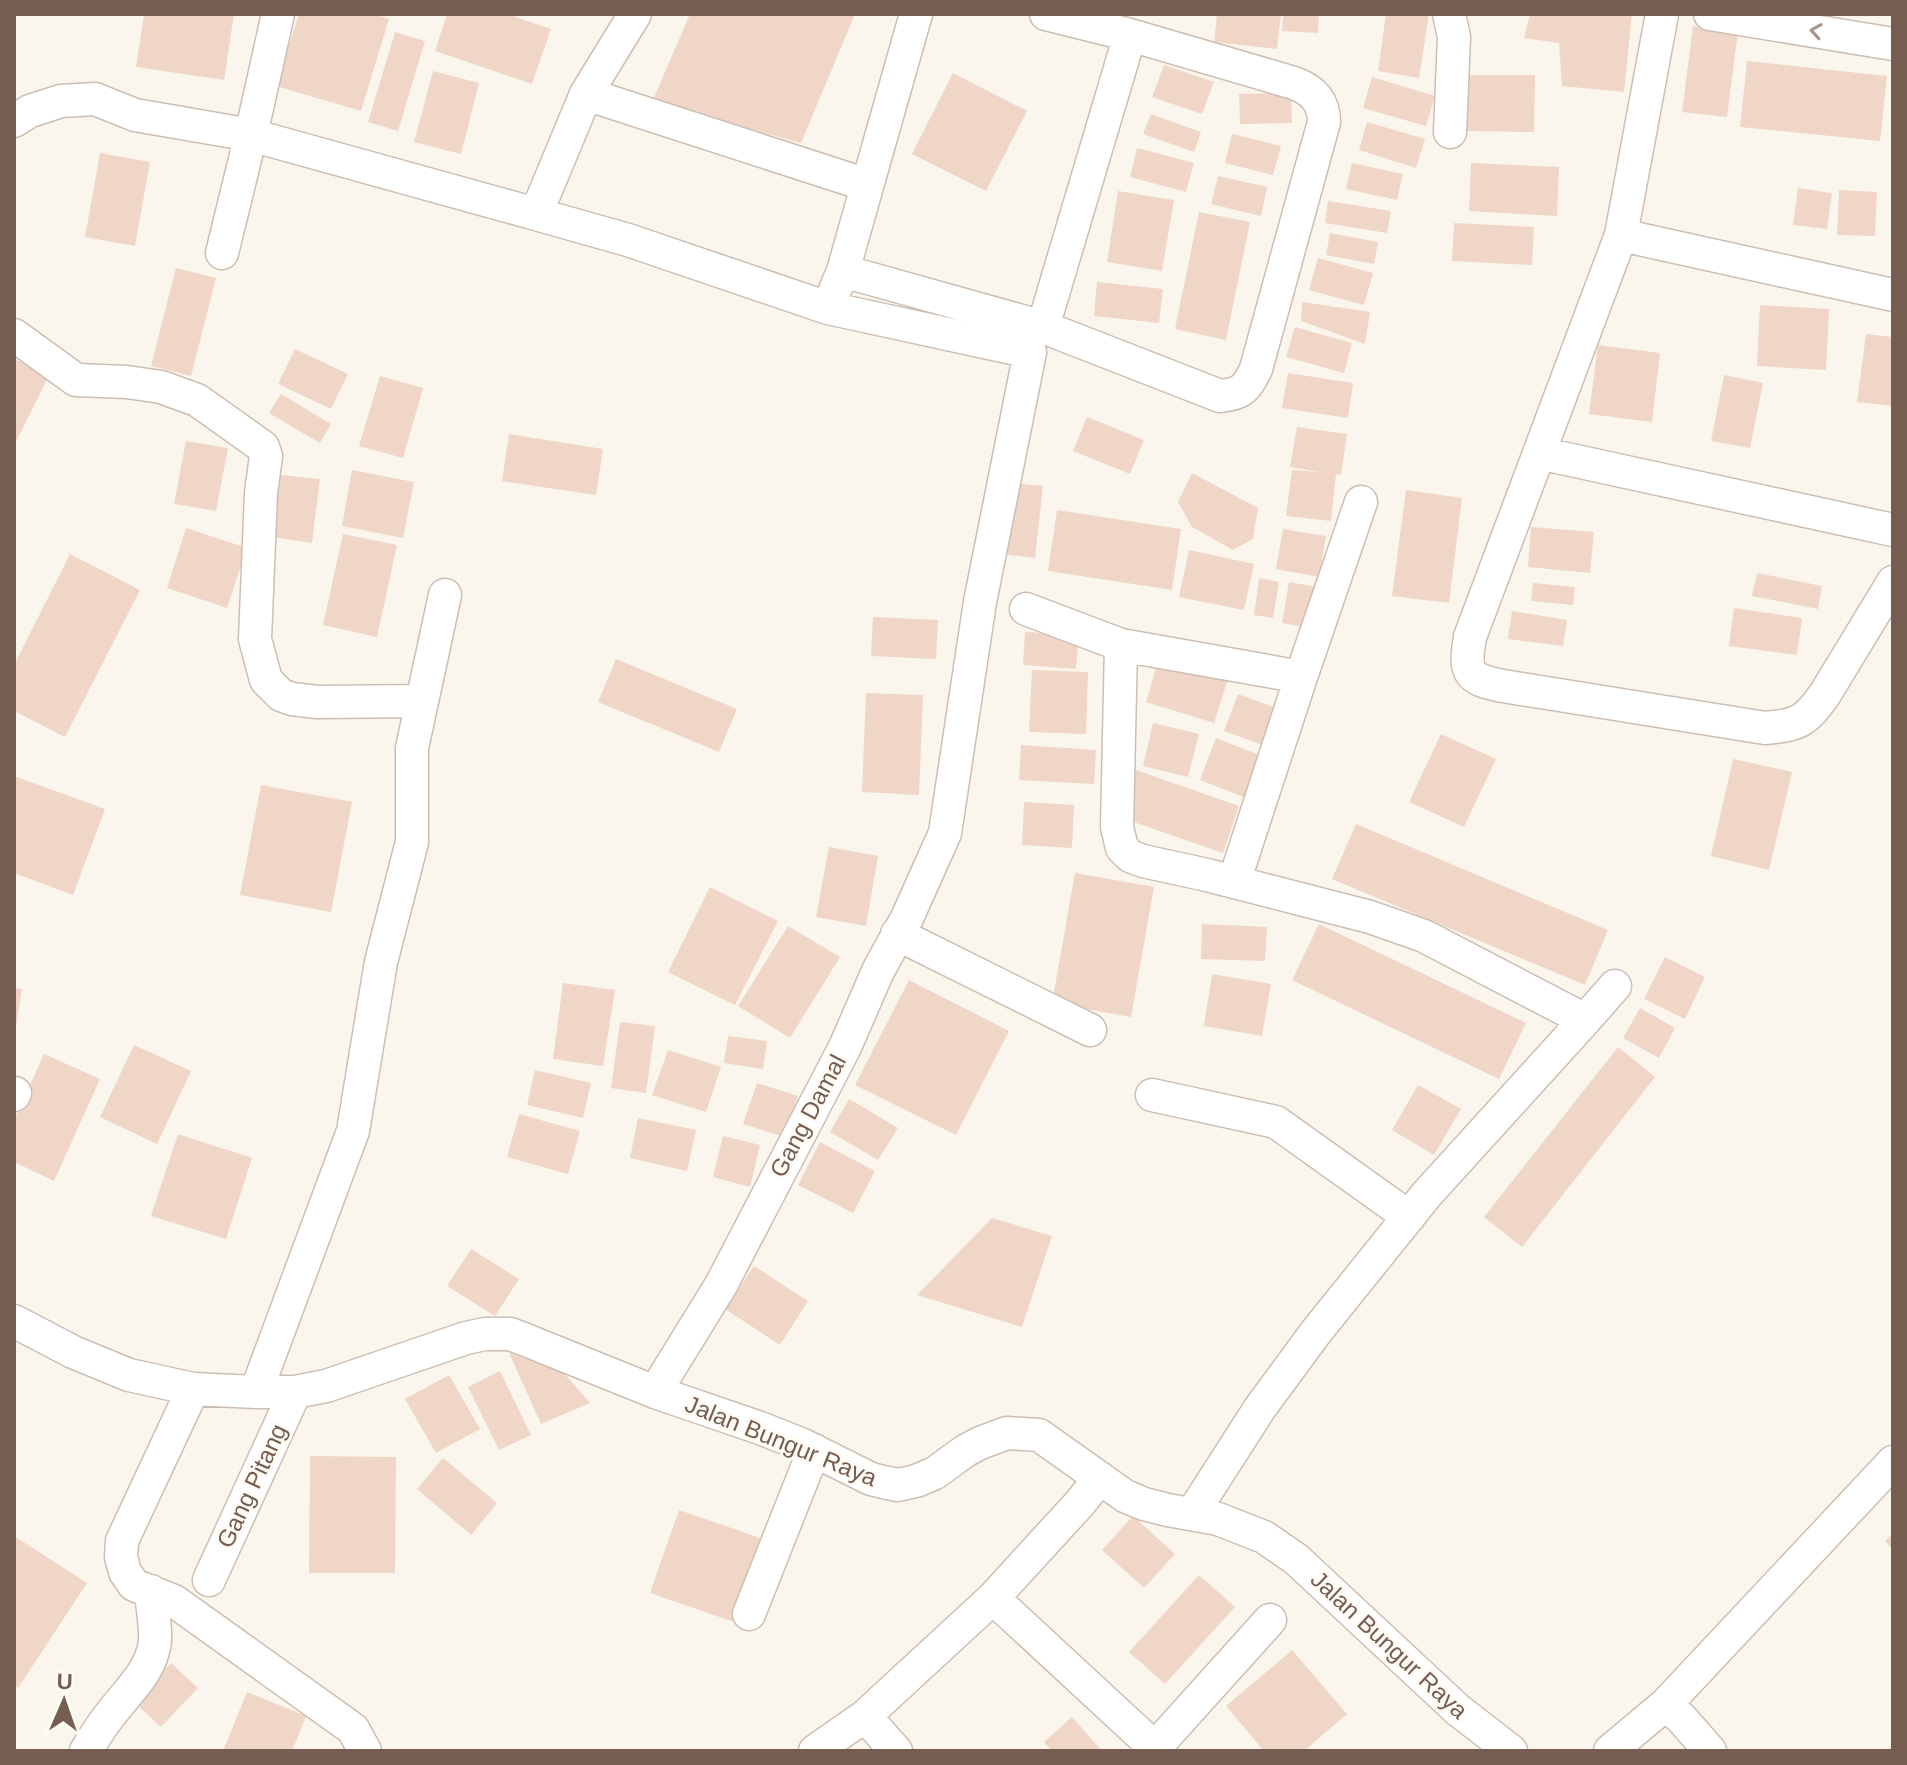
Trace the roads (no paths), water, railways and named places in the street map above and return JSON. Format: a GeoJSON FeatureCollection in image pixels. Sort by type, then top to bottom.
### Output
{"type":"FeatureCollection","features":[{"type":"Feature","properties":{"kind":"street"},"geometry":{"type":"LineString","coordinates":[[222,253],[278,14]]}},
{"type":"Feature","properties":{"kind":"street"},"geometry":{"type":"LineString","coordinates":[[536,214],[586,94],[635,14]]}},
{"type":"Feature","properties":{"kind":"street"},"geometry":{"type":"LineString","coordinates":[[14,121],[30,111],[61,101],[95,99],[135,115],[251,135],[628,240],[828,308],[843,271],[916,14]]}},
{"type":"Feature","properties":{"kind":"street"},"geometry":{"type":"LineString","coordinates":[[843,271],[1043,327],[1220,396],[1234,395],[1244,389],[1256,369],[1324,122],[1320,101],[1304,87],[1294,83],[1046,14]]}},
{"type":"Feature","properties":{"kind":"street"},"geometry":{"type":"LineString","coordinates":[[1449,14],[1454,37],[1450,132]]}},
{"type":"Feature","properties":{"kind":"street"},"geometry":{"type":"LineString","coordinates":[[1662,14],[1621,235],[1470,637],[1466,659],[1468,669],[1476,678],[1487,683],[1765,728],[1787,726],[1802,721],[1813,711],[1893,582]]}},
{"type":"Feature","properties":{"kind":"street"},"geometry":{"type":"LineString","coordinates":[[1710,14],[1893,44]]}},
{"type":"Feature","properties":{"kind":"street"},"geometry":{"type":"LineString","coordinates":[[1043,327],[1130,35]]}},
{"type":"Feature","properties":{"kind":"street"},"geometry":{"type":"LineString","coordinates":[[586,94],[867,185]]}},
{"type":"Feature","properties":{"kind":"street"},"geometry":{"type":"LineString","coordinates":[[1621,235],[1893,295]]}},
{"type":"Feature","properties":{"kind":"street","name":"Gang Damal"},"geometry":{"type":"LineString","coordinates":[[655,1392],[721,1285],[845,1047],[945,833],[980,602],[1030,352],[828,308]]}},
{"type":"Feature","properties":{"kind":"street"},"geometry":{"type":"LineString","coordinates":[[14,335],[76,380],[161,387],[197,400],[263,447],[266,456],[261,493],[255,639],[266,680],[281,695],[317,702],[422,701]]}},
{"type":"Feature","properties":{"kind":"street"},"geometry":{"type":"LineString","coordinates":[[1539,453],[1893,530]]}},
{"type":"Feature","properties":{"kind":"street"},"geometry":{"type":"LineString","coordinates":[[1234,882],[1361,502]]}},
{"type":"Feature","properties":{"kind":"street"},"geometry":{"type":"LineString","coordinates":[[256,1392],[353,1131],[381,962],[412,842],[412,748],[445,595]]}},
{"type":"Feature","properties":{"kind":"street"},"geometry":{"type":"LineString","coordinates":[[1026,609],[1121,645],[1301,677]]}},
{"type":"Feature","properties":{"kind":"street"},"geometry":{"type":"LineString","coordinates":[[1121,645],[1117,827],[1122,848],[1130,856],[1370,917],[1424,936],[1585,1020]]}},
{"type":"Feature","properties":{"kind":"street"},"geometry":{"type":"LineString","coordinates":[[897,934],[1090,1030]]}},
{"type":"Feature","properties":{"kind":"street"},"geometry":{"type":"LineString","coordinates":[[1192,1514],[1268,1397],[1316,1332],[1427,1194],[1615,986]]}},
{"type":"Feature","properties":{"kind":"street"},"geometry":{"type":"LineString","coordinates":[[1152,1095],[1276,1122],[1409,1217]]}},
{"type":"Feature","properties":{"kind":"street","name":"Jalan Bungur Raya"},"geometry":{"type":"LineString","coordinates":[[14,1321],[116,1371],[193,1389],[256,1392],[295,1392],[336,1383],[443,1345],[485,1334],[510,1334],[655,1392],[760,1428],[814,1450],[871,1479],[898,1485],[935,1473],[965,1451],[1007,1433],[1039,1435],[1125,1496],[1144,1504],[1218,1519],[1264,1537],[1296,1559],[1458,1710],[1511,1751]]}},
{"type":"Feature","properties":{"kind":"street"},"geometry":{"type":"LineString","coordinates":[[193,1389],[122,1541],[121,1557],[125,1572],[134,1585],[174,1601],[353,1729],[365,1751]]}},
{"type":"Feature","properties":{"kind":"street","name":"Gang Pitang"},"geometry":{"type":"LineString","coordinates":[[209,1580],[295,1392]]}},
{"type":"Feature","properties":{"kind":"street"},"geometry":{"type":"LineString","coordinates":[[749,1614],[814,1450]]}},
{"type":"Feature","properties":{"kind":"street"},"geometry":{"type":"LineString","coordinates":[[1610,1751],[1666,1704],[1893,1462]]}},
{"type":"Feature","properties":{"kind":"street"},"geometry":{"type":"LineString","coordinates":[[815,1751],[865,1716],[993,1598],[1100,1478]]}},
{"type":"Feature","properties":{"kind":"street"},"geometry":{"type":"LineString","coordinates":[[86,1751],[143,1674],[152,1657],[155,1629],[151,1591]]}},
{"type":"Feature","properties":{"kind":"street"},"geometry":{"type":"LineString","coordinates":[[993,1598],[1154,1750],[1270,1620]]}},
{"type":"Feature","properties":{"kind":"street"},"geometry":{"type":"LineString","coordinates":[[1666,1704],[1710,1751]]}},
{"type":"Feature","properties":{"kind":"street"},"geometry":{"type":"LineString","coordinates":[[865,1716],[896,1751]]}}]}
